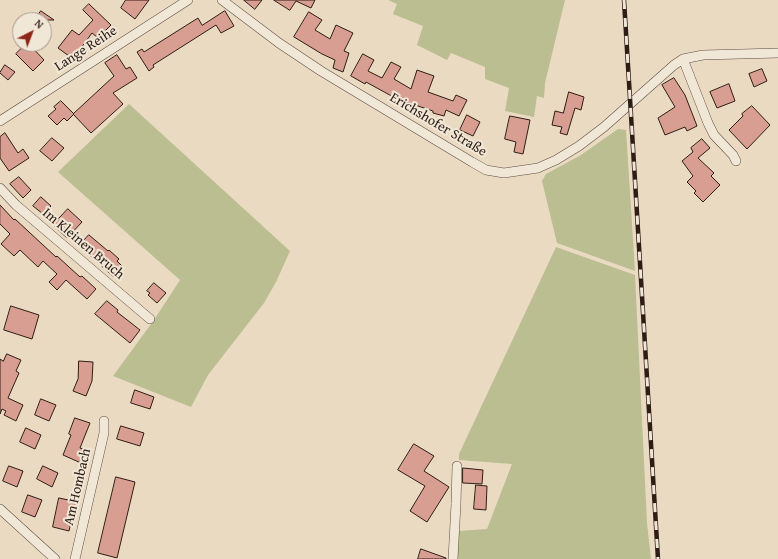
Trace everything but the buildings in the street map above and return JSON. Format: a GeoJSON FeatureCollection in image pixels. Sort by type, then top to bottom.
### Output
{"type":"FeatureCollection","features":[{"type":"Feature","properties":{"kind":"street","name":"Lange Reihe"},"geometry":{"type":"LineString","coordinates":[[0,121],[188,0]]}},
{"type":"Feature","properties":{"kind":"street","name":"Erichshofer Straße"},"geometry":{"type":"LineString","coordinates":[[222,0],[321,71],[486,170],[504,173],[538,168],[556,160],[580,146],[604,128],[674,65],[683,59],[702,55],[778,53]]}},
{"type":"Feature","properties":{"kind":"street"},"geometry":{"type":"LineString","coordinates":[[683,59],[714,135],[733,155],[736,161]]}},
{"type":"Feature","properties":{"kind":"street","name":"Im Kleinen Bruch"},"geometry":{"type":"LineString","coordinates":[[0,188],[16,205],[150,319]]}},
{"type":"Feature","properties":{"kind":"street","name":"Am Hombach"},"geometry":{"type":"LineString","coordinates":[[75,559],[104,433],[104,421]]}},
{"type":"Feature","properties":{"kind":"street"},"geometry":{"type":"LineString","coordinates":[[453,559],[457,466]]}},
{"type":"Feature","properties":{"kind":"street"},"geometry":{"type":"LineString","coordinates":[[0,509],[55,559]]}},
{"type":"Feature","properties":{"kind":"green space"},"geometry":{"type":"Polygon","coordinates":[[[388,0],[565,0],[545,83],[544,98],[537,96],[534,117],[505,111],[509,88],[485,79],[485,67],[451,53],[447,60],[417,45],[423,26],[393,14],[397,4],[388,0]]]}},
{"type":"Feature","properties":{"kind":"green space"},"geometry":{"type":"Polygon","coordinates":[[[129,104],[290,251],[276,282],[264,303],[208,375],[191,407],[113,376],[154,320],[180,280],[58,172],[129,104]]]}},
{"type":"Feature","properties":{"kind":"green space"},"geometry":{"type":"Polygon","coordinates":[[[618,129],[626,130],[635,271],[557,243],[542,181],[546,174],[581,155],[618,129]]]}},
{"type":"Feature","properties":{"kind":"green space"},"geometry":{"type":"Polygon","coordinates":[[[556,247],[635,275],[647,523],[651,559],[457,559],[459,531],[487,529],[512,464],[459,460],[459,454],[556,247]]]}},
{"type":"Feature","properties":{"kind":"railway"},"geometry":{"type":"LineString","coordinates":[[624,0],[658,559]]}}]}
